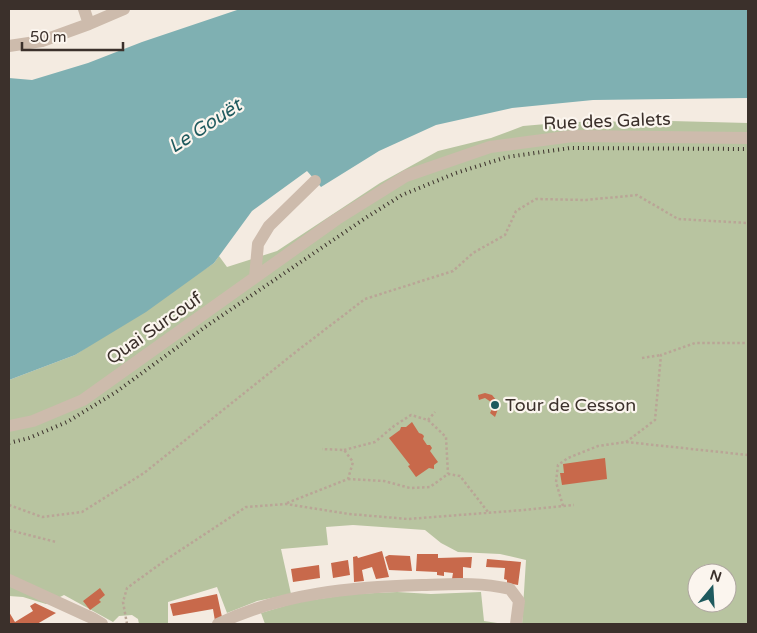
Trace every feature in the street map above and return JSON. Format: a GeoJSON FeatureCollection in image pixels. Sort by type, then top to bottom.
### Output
{"type":"FeatureCollection","features":[{"type":"Feature","properties":{"kind":"street"},"geometry":{"type":"LineString","coordinates":[[84,9],[89,24]]}},
{"type":"Feature","properties":{"kind":"street"},"geometry":{"type":"LineString","coordinates":[[9,46],[42,41],[124,9]]}},
{"type":"Feature","properties":{"kind":"street","name":"Rue des Galets"},"geometry":{"type":"LineString","coordinates":[[310,238],[406,176],[490,147],[573,136],[748,138]]}},
{"type":"Feature","properties":{"kind":"street"},"geometry":{"type":"LineString","coordinates":[[255,277],[258,244],[269,226],[315,181]]}},
{"type":"Feature","properties":{"kind":"street","name":"Quai Surcouf"},"geometry":{"type":"LineString","coordinates":[[9,426],[32,421],[83,400],[310,238]]}},
{"type":"Feature","properties":{"kind":"street"},"geometry":{"type":"LineString","coordinates":[[9,580],[102,624]]}},
{"type":"Feature","properties":{"kind":"street"},"geometry":{"type":"LineString","coordinates":[[218,624],[241,613],[270,603],[344,589],[377,586],[488,584],[510,589],[519,601],[516,624]]}},
{"type":"Feature","properties":{"kind":"path"},"geometry":{"type":"LineString","coordinates":[[9,505],[42,517],[82,512],[144,473],[366,299],[453,271],[473,253],[505,235],[516,211],[536,199],[586,200],[637,195],[678,219],[748,223]]}},
{"type":"Feature","properties":{"kind":"path"},"geometry":{"type":"LineString","coordinates":[[642,358],[660,355],[694,343],[748,343]]}},
{"type":"Feature","properties":{"kind":"path"},"geometry":{"type":"LineString","coordinates":[[626,442],[655,420],[660,355]]}},
{"type":"Feature","properties":{"kind":"path"},"geometry":{"type":"LineString","coordinates":[[428,420],[435,412]]}},
{"type":"Feature","properties":{"kind":"path"},"geometry":{"type":"LineString","coordinates":[[322,449],[344,450],[375,442],[411,415],[428,420],[446,437],[448,474]]}},
{"type":"Feature","properties":{"kind":"path"},"geometry":{"type":"LineString","coordinates":[[563,506],[556,482],[558,465],[568,458],[598,446],[626,442],[748,455]]}},
{"type":"Feature","properties":{"kind":"path"},"geometry":{"type":"LineString","coordinates":[[344,450],[353,462],[348,479]]}},
{"type":"Feature","properties":{"kind":"path"},"geometry":{"type":"LineString","coordinates":[[286,504],[348,479],[384,481],[410,488],[430,488],[448,474],[460,476],[488,512]]}},
{"type":"Feature","properties":{"kind":"path"},"geometry":{"type":"LineString","coordinates":[[127,624],[123,602],[126,588],[246,506],[286,504],[349,514],[408,519],[574,505]]}},
{"type":"Feature","properties":{"kind":"path"},"geometry":{"type":"LineString","coordinates":[[9,530],[56,542]]}},
{"type":"Feature","properties":{"kind":"green space"},"geometry":{"type":"Polygon","coordinates":[[[671,121],[748,123],[748,624],[522,624],[526,560],[500,554],[458,552],[441,543],[425,530],[353,525],[326,527],[328,545],[281,549],[291,594],[257,601],[227,613],[217,587],[168,602],[168,624],[139,624],[138,619],[132,615],[119,616],[113,622],[64,595],[46,604],[23,597],[9,596],[9,380],[75,355],[214,263],[219,256],[227,267],[277,251],[380,183],[438,151],[491,138],[523,126],[569,122],[671,121]]]}},
{"type":"Feature","properties":{"kind":"green space"},"geometry":{"type":"Polygon","coordinates":[[[397,592],[431,594],[481,592],[484,621],[504,624],[265,624],[261,613],[298,602],[353,594],[397,592]]]}},
{"type":"Feature","properties":{"kind":"water","name":"Le Gouët"},"geometry":{"type":"Polygon","coordinates":[[[240,9],[748,9],[748,98],[593,100],[512,108],[436,125],[379,151],[321,187],[307,171],[252,211],[214,263],[146,312],[75,355],[9,380],[9,78],[32,80],[88,63],[142,42],[240,9]]]}},
{"type":"Feature","properties":{"kind":"building","name":"Tour de Cesson"},"geometry":{"type":"Polygon","coordinates":[[[485,393],[492,395],[497,401],[498,409],[495,417],[490,413],[493,407],[491,402],[485,398],[479,400],[478,395],[485,393]]]}},
{"type":"Feature","properties":{"kind":"building"},"geometry":{"type":"Polygon","coordinates":[[[412,422],[419,433],[424,436],[423,439],[427,445],[430,445],[432,448],[430,451],[438,462],[434,465],[434,469],[429,468],[416,477],[408,466],[410,465],[389,438],[400,430],[401,427],[406,427],[412,422]]]}},
{"type":"Feature","properties":{"kind":"building"},"geometry":{"type":"Polygon","coordinates":[[[605,458],[607,479],[562,485],[560,473],[564,473],[563,464],[605,458]]]}},
{"type":"Feature","properties":{"kind":"building"},"geometry":{"type":"Polygon","coordinates":[[[382,551],[389,577],[376,579],[372,567],[362,570],[364,581],[354,582],[353,557],[357,556],[358,558],[382,551]]]}},
{"type":"Feature","properties":{"kind":"building"},"geometry":{"type":"Polygon","coordinates":[[[417,554],[438,554],[438,558],[472,557],[471,568],[463,567],[463,578],[452,579],[453,573],[444,572],[444,576],[437,575],[437,572],[416,571],[417,554]]]}},
{"type":"Feature","properties":{"kind":"building"},"geometry":{"type":"Polygon","coordinates":[[[389,555],[410,556],[412,571],[389,570],[385,557],[389,555]]]}},
{"type":"Feature","properties":{"kind":"building"},"geometry":{"type":"Polygon","coordinates":[[[487,559],[521,562],[518,585],[507,583],[507,580],[504,579],[505,568],[486,567],[487,559]]]}},
{"type":"Feature","properties":{"kind":"building"},"geometry":{"type":"Polygon","coordinates":[[[348,560],[350,575],[333,578],[331,563],[348,560]]]}},
{"type":"Feature","properties":{"kind":"building"},"geometry":{"type":"Polygon","coordinates":[[[319,565],[320,578],[293,582],[291,569],[319,565]]]}},
{"type":"Feature","properties":{"kind":"building"},"geometry":{"type":"Polygon","coordinates":[[[100,588],[105,595],[99,600],[101,602],[90,610],[83,601],[100,588]]]}},
{"type":"Feature","properties":{"kind":"building"},"geometry":{"type":"Polygon","coordinates":[[[217,594],[222,617],[215,621],[213,609],[173,616],[170,604],[217,594]]]}},
{"type":"Feature","properties":{"kind":"building"},"geometry":{"type":"Polygon","coordinates":[[[35,603],[56,613],[37,624],[10,624],[9,612],[15,622],[33,611],[30,606],[35,603]]]}},
{"type":"Feature","properties":{"kind":"railway"},"geometry":{"type":"LineString","coordinates":[[9,443],[29,438],[67,422],[116,392],[205,327],[367,217],[402,195],[456,173],[507,157],[570,148],[748,149]]}},
{"type":"Feature","properties":{"kind":"place","name":"Tour de Cesson"},"geometry":{"type":"Point","coordinates":[495,405]}}]}
